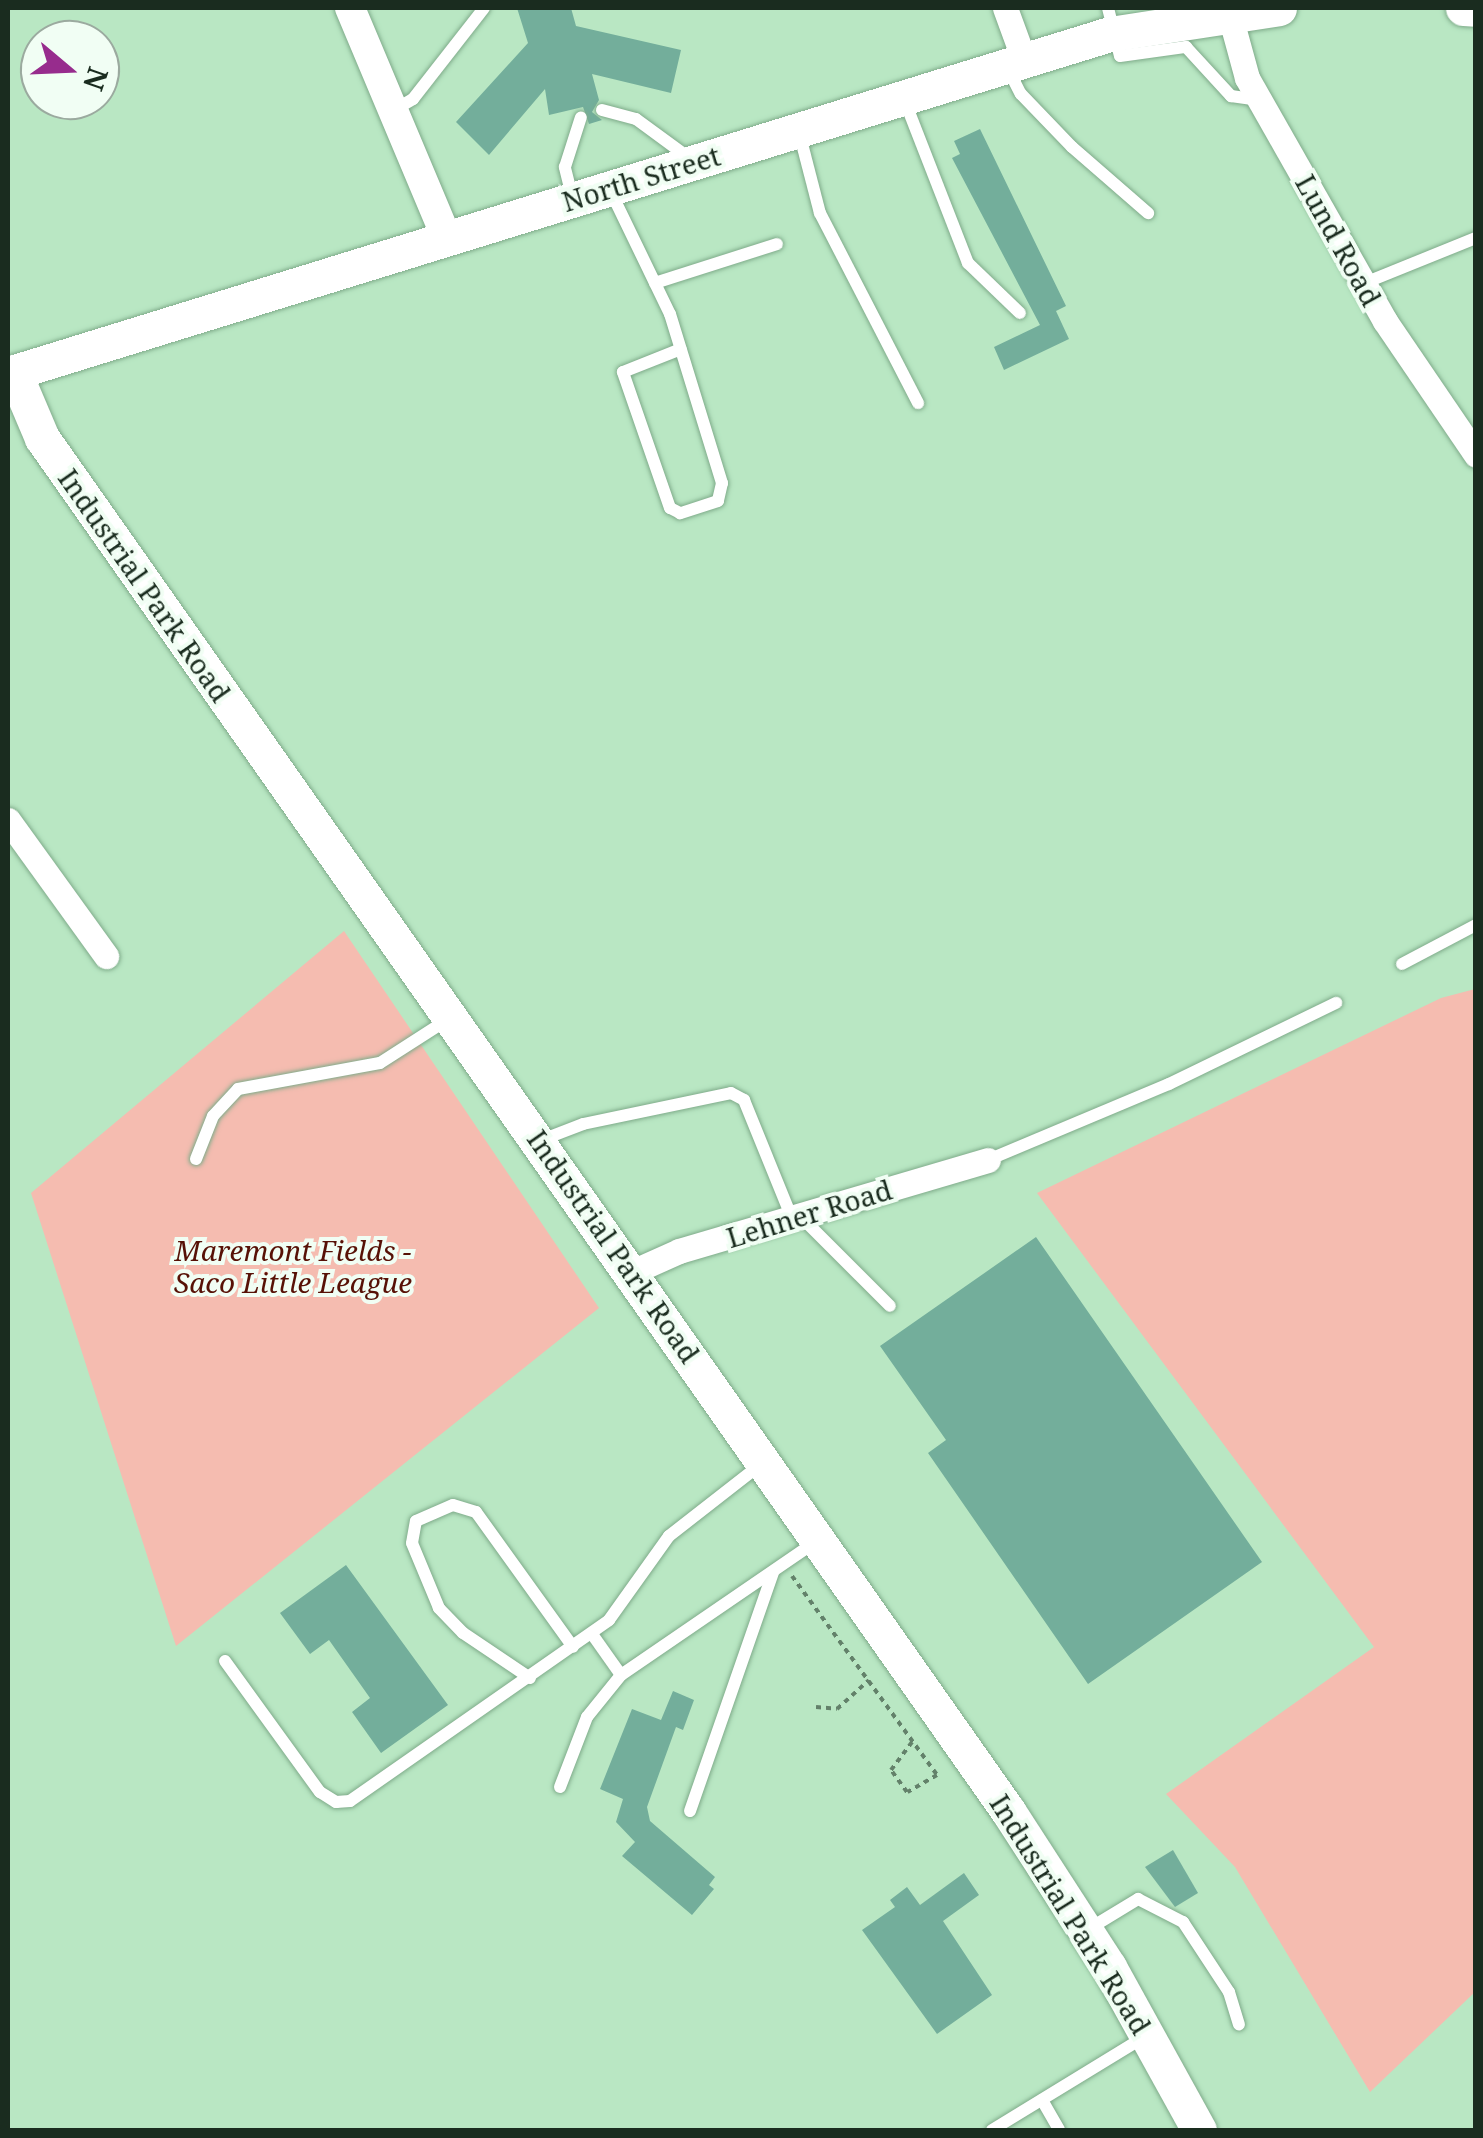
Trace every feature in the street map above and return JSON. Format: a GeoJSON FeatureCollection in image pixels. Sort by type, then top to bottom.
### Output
{"type":"FeatureCollection","features":[{"type":"Feature","properties":{"kind":"main road","name":"North Street"},"geometry":{"type":"LineString","coordinates":[[11,373],[1015,63],[1109,21],[1279,8]]}},
{"type":"Feature","properties":{"kind":"main road"},"geometry":{"type":"LineString","coordinates":[[1463,8],[1476,9]]}},
{"type":"Feature","properties":{"kind":"main road","name":"Industrial Park Road"},"geometry":{"type":"LineString","coordinates":[[11,373],[42,438],[822,1538],[1085,1931],[1148,2034],[1200,2130]]}},
{"type":"Feature","properties":{"kind":"street"},"geometry":{"type":"LineString","coordinates":[[350,8],[447,239]]}},
{"type":"Feature","properties":{"kind":"street"},"geometry":{"type":"LineString","coordinates":[[1006,8],[1015,63]]}},
{"type":"Feature","properties":{"kind":"street","name":"Lund Road"},"geometry":{"type":"LineString","coordinates":[[1231,9],[1236,52],[1260,100],[1362,284],[1476,455]]}},
{"type":"Feature","properties":{"kind":"street"},"geometry":{"type":"LineString","coordinates":[[8,820],[106,956]]}},
{"type":"Feature","properties":{"kind":"street","name":"Lehner Road"},"geometry":{"type":"LineString","coordinates":[[632,1272],[679,1251],[988,1160]]}},
{"type":"Feature","properties":{"kind":"lane"},"geometry":{"type":"LineString","coordinates":[[392,111],[413,98],[484,8]]}},
{"type":"Feature","properties":{"kind":"lane"},"geometry":{"type":"LineString","coordinates":[[1109,21],[1128,59],[1186,46],[1231,96],[1260,100]]}},
{"type":"Feature","properties":{"kind":"lane"},"geometry":{"type":"LineString","coordinates":[[1015,63],[1021,94],[1059,134],[1148,213]]}},
{"type":"Feature","properties":{"kind":"lane"},"geometry":{"type":"LineString","coordinates":[[903,96],[968,263],[1020,313]]}},
{"type":"Feature","properties":{"kind":"lane"},"geometry":{"type":"LineString","coordinates":[[602,110],[636,119],[694,162]]}},
{"type":"Feature","properties":{"kind":"lane"},"geometry":{"type":"LineString","coordinates":[[572,200],[565,167],[581,117]]}},
{"type":"Feature","properties":{"kind":"lane"},"geometry":{"type":"LineString","coordinates":[[798,129],[820,213],[918,403]]}},
{"type":"Feature","properties":{"kind":"lane"},"geometry":{"type":"LineString","coordinates":[[609,188],[655,283],[681,349],[723,493],[718,502],[680,513],[670,508],[623,372],[681,349]]}},
{"type":"Feature","properties":{"kind":"lane"},"geometry":{"type":"LineString","coordinates":[[1362,284],[1476,238]]}},
{"type":"Feature","properties":{"kind":"lane"},"geometry":{"type":"LineString","coordinates":[[655,283],[777,244]]}},
{"type":"Feature","properties":{"kind":"lane"},"geometry":{"type":"LineString","coordinates":[[1402,964],[1476,925]]}},
{"type":"Feature","properties":{"kind":"lane"},"geometry":{"type":"LineString","coordinates":[[988,1160],[1169,1084],[1336,1004]]}},
{"type":"Feature","properties":{"kind":"lane"},"geometry":{"type":"LineString","coordinates":[[196,1159],[213,1116],[238,1090],[380,1064],[452,1017]]}},
{"type":"Feature","properties":{"kind":"lane"},"geometry":{"type":"LineString","coordinates":[[540,1141],[582,1124],[731,1093],[744,1100],[796,1217],[890,1306]]}},
{"type":"Feature","properties":{"kind":"lane"},"geometry":{"type":"LineString","coordinates":[[225,1661],[312,1782],[336,1802],[370,1792],[592,1634],[622,1606],[669,1536],[766,1460]]}},
{"type":"Feature","properties":{"kind":"lane"},"geometry":{"type":"LineString","coordinates":[[530,1678],[462,1633],[438,1608],[412,1543],[416,1521],[453,1505],[476,1512],[573,1648]]}},
{"type":"Feature","properties":{"kind":"lane"},"geometry":{"type":"LineString","coordinates":[[560,1787],[587,1717],[621,1675],[822,1538]]}},
{"type":"Feature","properties":{"kind":"lane"},"geometry":{"type":"LineString","coordinates":[[690,1811],[779,1568]]}},
{"type":"Feature","properties":{"kind":"lane"},"geometry":{"type":"LineString","coordinates":[[592,1634],[621,1675]]}},
{"type":"Feature","properties":{"kind":"lane"},"geometry":{"type":"LineString","coordinates":[[1085,1931],[1138,1899],[1183,1922],[1228,1992],[1239,2024]]}},
{"type":"Feature","properties":{"kind":"lane"},"geometry":{"type":"LineString","coordinates":[[992,2130],[1148,2034]]}},
{"type":"Feature","properties":{"kind":"lane"},"geometry":{"type":"LineString","coordinates":[[1042,2100],[1059,2130]]}},
{"type":"Feature","properties":{"kind":"path"},"geometry":{"type":"LineString","coordinates":[[779,1568],[869,1680],[936,1776],[907,1792],[891,1770],[912,1742]]}},
{"type":"Feature","properties":{"kind":"path"},"geometry":{"type":"LineString","coordinates":[[816,1708],[837,1709],[869,1680]]}},
{"type":"Feature","properties":{"kind":"green space","name":"Maremont Fields - Saco Little League"},"geometry":{"type":"Polygon","coordinates":[[[344,931],[599,1308],[176,1646],[31,1193],[344,931]]]}},
{"type":"Feature","properties":{"kind":"green space"},"geometry":{"type":"Polygon","coordinates":[[[1475,989],[1475,1992],[1370,2092],[1235,1867],[1166,1794],[1374,1647],[1037,1193],[1441,998],[1475,989]]]}},
{"type":"Feature","properties":{"kind":"building"},"geometry":{"type":"Polygon","coordinates":[[[517,8],[571,8],[576,26],[681,50],[671,93],[592,74],[599,100],[592,112],[602,120],[589,124],[583,107],[549,115],[545,89],[489,155],[456,122],[528,43],[517,8]]]}},
{"type":"Feature","properties":{"kind":"building"},"geometry":{"type":"Polygon","coordinates":[[[980,129],[1066,306],[1056,311],[1069,339],[1004,370],[994,347],[1040,325],[952,158],[960,154],[954,141],[980,129]]]}},
{"type":"Feature","properties":{"kind":"building"},"geometry":{"type":"Polygon","coordinates":[[[1036,1237],[1262,1562],[1088,1684],[928,1453],[946,1440],[880,1346],[1036,1237]]]}},
{"type":"Feature","properties":{"kind":"building"},"geometry":{"type":"Polygon","coordinates":[[[346,1565],[448,1705],[381,1753],[352,1712],[370,1698],[329,1640],[310,1654],[280,1613],[346,1565]]]}},
{"type":"Feature","properties":{"kind":"building"},"geometry":{"type":"Polygon","coordinates":[[[673,1691],[694,1700],[683,1730],[676,1727],[647,1807],[650,1821],[715,1877],[709,1885],[714,1889],[692,1915],[622,1856],[635,1842],[616,1822],[623,1799],[600,1789],[632,1709],[661,1720],[673,1691]]]}},
{"type":"Feature","properties":{"kind":"building"},"geometry":{"type":"Polygon","coordinates":[[[1173,1850],[1198,1893],[1175,1907],[1145,1867],[1173,1850]]]}},
{"type":"Feature","properties":{"kind":"building"},"geometry":{"type":"Polygon","coordinates":[[[964,1873],[979,1895],[943,1921],[992,1995],[937,2034],[862,1930],[895,1907],[890,1900],[907,1887],[920,1905],[964,1873]]]}}]}
